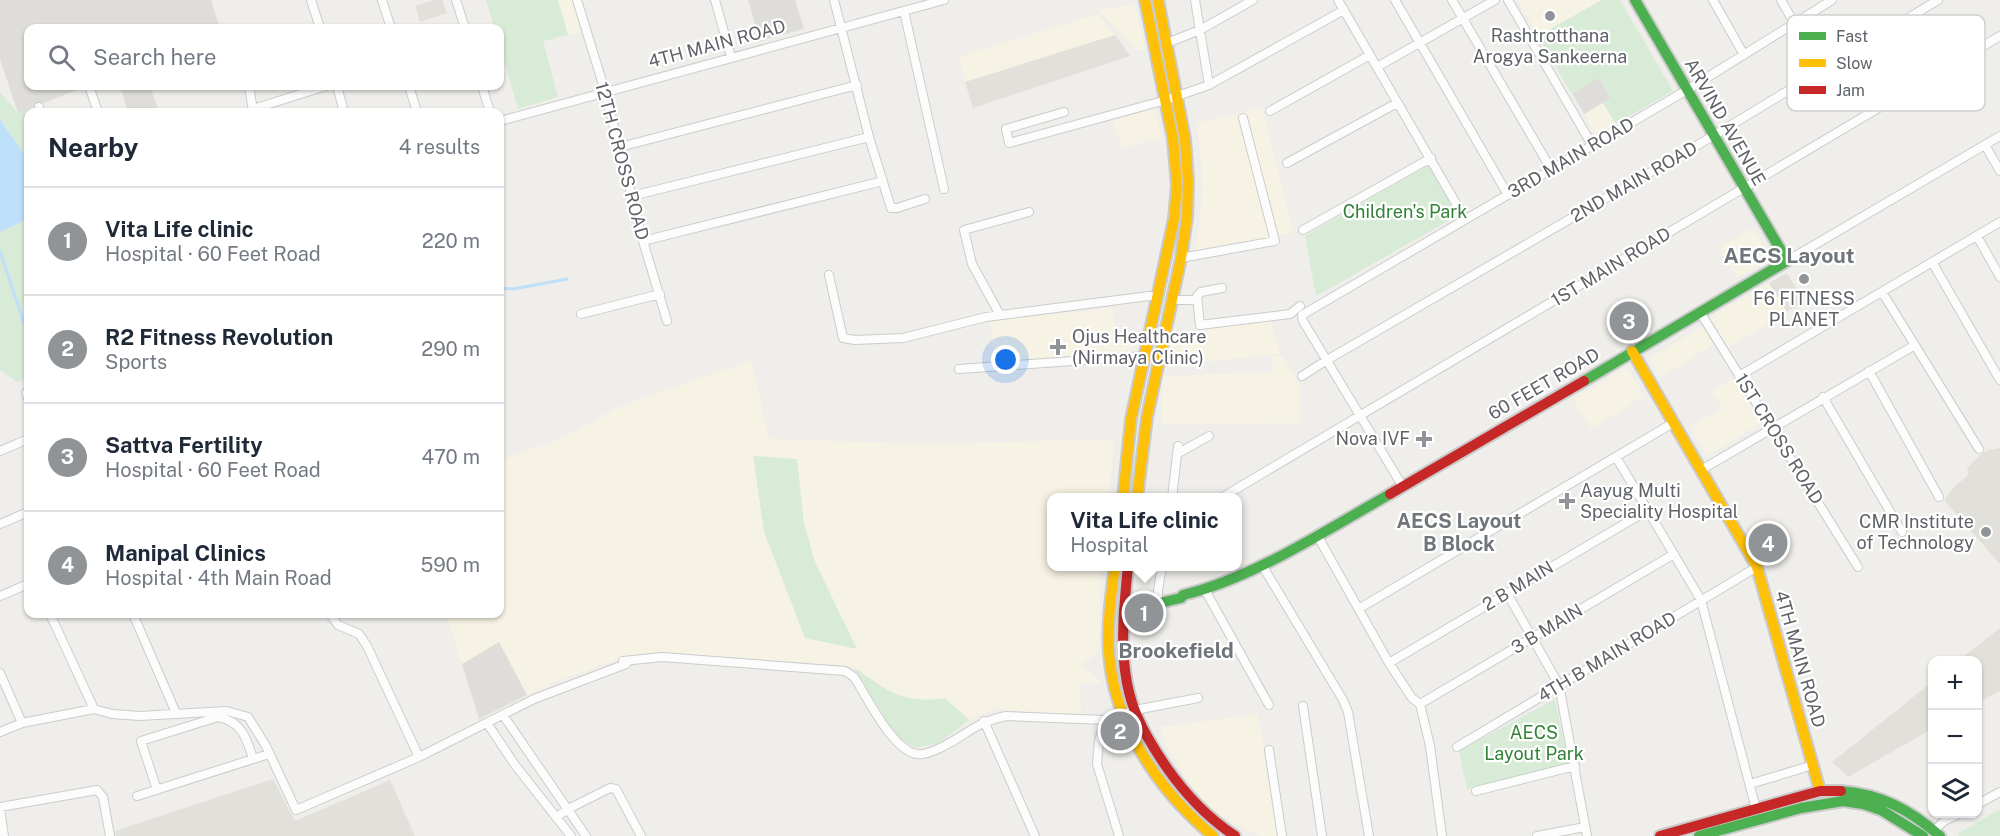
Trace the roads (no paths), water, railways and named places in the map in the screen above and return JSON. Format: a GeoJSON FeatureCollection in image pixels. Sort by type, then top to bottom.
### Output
{"type":"FeatureCollection","features":[{"type":"Feature","properties":{"kind":"main road"},"geometry":{"type":"LineString","coordinates":[[1138,493],[1147,417],[1181,258],[1187,218],[1188,181],[1185,139],[1155,57],[1145,0]]}},
{"type":"Feature","properties":{"kind":"main road"},"geometry":{"type":"LineString","coordinates":[[1124,493],[1131,419],[1174,219],[1177,186],[1167,43],[1158,0]]}},
{"type":"Feature","properties":{"kind":"main road","name":"ARVIND AVENUE"},"geometry":{"type":"LineString","coordinates":[[1635,0],[1787,261]]}},
{"type":"Feature","properties":{"kind":"main road","name":"60 FEET ROAD"},"geometry":{"type":"LineString","coordinates":[[1124,607],[1181,598],[1183,595],[1205,590],[1262,565],[1403,487],[1787,261]]}},
{"type":"Feature","properties":{"kind":"main road","name":"4TH MAIN ROAD"},"geometry":{"type":"LineString","coordinates":[[1632,351],[1757,567],[1820,791]]}},
{"type":"Feature","properties":{"kind":"main road"},"geometry":{"type":"LineString","coordinates":[[1115,571],[1110,610],[1110,656],[1116,698],[1148,763],[1188,814],[1213,836]]}},
{"type":"Feature","properties":{"kind":"main road"},"geometry":{"type":"LineString","coordinates":[[1128,571],[1124,607],[1124,656],[1130,697],[1135,710],[1151,744],[1183,790],[1209,818],[1235,836]]}},
{"type":"Feature","properties":{"kind":"main road"},"geometry":{"type":"LineString","coordinates":[[1660,836],[1820,791],[1857,791],[1869,794],[1902,807],[1937,833]]}},
{"type":"Feature","properties":{"kind":"main road"},"geometry":{"type":"LineString","coordinates":[[1699,836],[1807,806],[1826,802],[1851,802],[1886,812],[1905,822],[1923,836]]}},
{"type":"Feature","properties":{"kind":"street"},"geometry":{"type":"LineString","coordinates":[[311,0],[320,24]]}},
{"type":"Feature","properties":{"kind":"street"},"geometry":{"type":"LineString","coordinates":[[382,0],[390,24]]}},
{"type":"Feature","properties":{"kind":"street"},"geometry":{"type":"LineString","coordinates":[[458,0],[464,24]]}},
{"type":"Feature","properties":{"kind":"street","name":"12TH CROSS ROAD"},"geometry":{"type":"LineString","coordinates":[[577,0],[605,91],[657,294],[667,321]]}},
{"type":"Feature","properties":{"kind":"street"},"geometry":{"type":"LineString","coordinates":[[716,0],[730,57]]}},
{"type":"Feature","properties":{"kind":"street"},"geometry":{"type":"LineString","coordinates":[[834,0],[869,137],[891,208],[925,200]]}},
{"type":"Feature","properties":{"kind":"street","name":"4TH MAIN ROAD"},"geometry":{"type":"LineString","coordinates":[[504,120],[944,0]]}},
{"type":"Feature","properties":{"kind":"street"},"geometry":{"type":"LineString","coordinates":[[1195,0],[1209,85]]}},
{"type":"Feature","properties":{"kind":"street"},"geometry":{"type":"LineString","coordinates":[[1167,43],[1200,30],[1253,0]]}},
{"type":"Feature","properties":{"kind":"street"},"geometry":{"type":"LineString","coordinates":[[1338,0],[1466,219]]}},
{"type":"Feature","properties":{"kind":"street"},"geometry":{"type":"LineString","coordinates":[[1395,0],[1508,195]]}},
{"type":"Feature","properties":{"kind":"street"},"geometry":{"type":"LineString","coordinates":[[1452,0],[1551,169]]}},
{"type":"Feature","properties":{"kind":"street"},"geometry":{"type":"LineString","coordinates":[[1377,67],[1495,0]]}},
{"type":"Feature","properties":{"kind":"street"},"geometry":{"type":"LineString","coordinates":[[1508,0],[1592,145]]}},
{"type":"Feature","properties":{"kind":"street"},"geometry":{"type":"LineString","coordinates":[[1713,0],[1744,55]]}},
{"type":"Feature","properties":{"kind":"street"},"geometry":{"type":"LineString","coordinates":[[1781,0],[1789,15]]}},
{"type":"Feature","properties":{"kind":"street","name":"3RD MAIN ROAD"},"geometry":{"type":"LineString","coordinates":[[1807,15],[1832,0]]}},
{"type":"Feature","properties":{"kind":"street","name":"2ND MAIN ROAD"},"geometry":{"type":"LineString","coordinates":[[1913,15],[1938,0]]}},
{"type":"Feature","properties":{"kind":"street"},"geometry":{"type":"LineString","coordinates":[[1065,112],[1005,129],[1009,143],[1171,99],[1209,85],[1344,10]]}},
{"type":"Feature","properties":{"kind":"street"},"geometry":{"type":"LineString","coordinates":[[904,11],[944,189]]}},
{"type":"Feature","properties":{"kind":"street","name":"3RD MAIN ROAD"},"geometry":{"type":"LineString","coordinates":[[1326,360],[1303,321],[1302,315],[1687,90],[1787,27]]}},
{"type":"Feature","properties":{"kind":"street","name":"1ST MAIN ROAD"},"geometry":{"type":"LineString","coordinates":[[1985,45],[2000,36]]}},
{"type":"Feature","properties":{"kind":"street"},"geometry":{"type":"LineString","coordinates":[[1270,111],[1370,55]]}},
{"type":"Feature","properties":{"kind":"street"},"geometry":{"type":"LineString","coordinates":[[620,147],[857,86]]}},
{"type":"Feature","properties":{"kind":"street"},"geometry":{"type":"LineString","coordinates":[[90,90],[97,108]]}},
{"type":"Feature","properties":{"kind":"street"},"geometry":{"type":"LineString","coordinates":[[250,90],[253,108]]}},
{"type":"Feature","properties":{"kind":"street"},"geometry":{"type":"LineString","coordinates":[[262,108],[314,90]]}},
{"type":"Feature","properties":{"kind":"street"},"geometry":{"type":"LineString","coordinates":[[338,90],[343,108]]}},
{"type":"Feature","properties":{"kind":"street"},"geometry":{"type":"LineString","coordinates":[[410,90],[416,108]]}},
{"type":"Feature","properties":{"kind":"street"},"geometry":{"type":"LineString","coordinates":[[483,90],[489,108]]}},
{"type":"Feature","properties":{"kind":"street","name":"2ND MAIN ROAD"},"geometry":{"type":"LineString","coordinates":[[1302,376],[1787,91]]}},
{"type":"Feature","properties":{"kind":"street"},"geometry":{"type":"LineString","coordinates":[[1287,163],[1397,103]]}},
{"type":"Feature","properties":{"kind":"street","name":"1ST MAIN ROAD"},"geometry":{"type":"LineString","coordinates":[[1229,493],[1875,111]]}},
{"type":"Feature","properties":{"kind":"street"},"geometry":{"type":"LineString","coordinates":[[1181,258],[1275,241],[1244,118]]}},
{"type":"Feature","properties":{"kind":"street","name":"60 FEET ROAD"},"geometry":{"type":"LineString","coordinates":[[1787,261],[2000,136]]}},
{"type":"Feature","properties":{"kind":"street"},"geometry":{"type":"LineString","coordinates":[[632,196],[869,137]]}},
{"type":"Feature","properties":{"kind":"street"},"geometry":{"type":"LineString","coordinates":[[1985,145],[2000,171]]}},
{"type":"Feature","properties":{"kind":"street"},"geometry":{"type":"LineString","coordinates":[[1303,230],[1431,158]]}},
{"type":"Feature","properties":{"kind":"street"},"geometry":{"type":"LineString","coordinates":[[643,241],[883,181]]}},
{"type":"Feature","properties":{"kind":"street"},"geometry":{"type":"LineString","coordinates":[[1000,315],[972,264],[964,230],[1029,212]]}},
{"type":"Feature","properties":{"kind":"street"},"geometry":{"type":"LineString","coordinates":[[1739,376],[2000,222]]}},
{"type":"Feature","properties":{"kind":"street"},"geometry":{"type":"LineString","coordinates":[[1977,236],[2000,278]]}},
{"type":"Feature","properties":{"kind":"street"},"geometry":{"type":"LineString","coordinates":[[1932,262],[2000,380]]}},
{"type":"Feature","properties":{"kind":"street"},"geometry":{"type":"LineString","coordinates":[[830,275],[843,338],[855,340],[903,338],[1000,315],[1140,297],[1157,297]]}},
{"type":"Feature","properties":{"kind":"street"},"geometry":{"type":"LineString","coordinates":[[1222,288],[1201,292],[1196,300],[1200,325],[1290,314],[1300,306]]}},
{"type":"Feature","properties":{"kind":"street"},"geometry":{"type":"LineString","coordinates":[[1882,292],[1979,449]]}},
{"type":"Feature","properties":{"kind":"street"},"geometry":{"type":"LineString","coordinates":[[581,314],[657,294]]}},
{"type":"Feature","properties":{"kind":"street"},"geometry":{"type":"LineString","coordinates":[[1171,300],[1196,300]]}},
{"type":"Feature","properties":{"kind":"street","name":"1ST CROSS ROAD"},"geometry":{"type":"LineString","coordinates":[[1700,312],[1858,567]]}},
{"type":"Feature","properties":{"kind":"street"},"geometry":{"type":"LineString","coordinates":[[1701,470],[1915,345]]}},
{"type":"Feature","properties":{"kind":"street"},"geometry":{"type":"LineString","coordinates":[[959,369],[1145,356]]}},
{"type":"Feature","properties":{"kind":"street"},"geometry":{"type":"LineString","coordinates":[[1326,360],[1403,487]]}},
{"type":"Feature","properties":{"kind":"street"},"geometry":{"type":"LineString","coordinates":[[1869,371],[1939,497]]}},
{"type":"Feature","properties":{"kind":"street"},"geometry":{"type":"LineString","coordinates":[[1823,398],[1902,532]]}},
{"type":"Feature","properties":{"kind":"street"},"geometry":{"type":"LineString","coordinates":[[1360,608],[1673,423]]}},
{"type":"Feature","properties":{"kind":"street"},"geometry":{"type":"LineString","coordinates":[[1173,493],[1177,450],[1209,436]]}},
{"type":"Feature","properties":{"kind":"street"},"geometry":{"type":"LineString","coordinates":[[0,451],[24,441]]}},
{"type":"Feature","properties":{"kind":"street"},"geometry":{"type":"LineString","coordinates":[[1616,457],[1701,600],[1756,809]]}},
{"type":"Feature","properties":{"kind":"street","name":"2 B MAIN"},"geometry":{"type":"LineString","coordinates":[[1389,663],[1648,510]]}},
{"type":"Feature","properties":{"kind":"street"},"geometry":{"type":"LineString","coordinates":[[0,524],[24,514]]}},
{"type":"Feature","properties":{"kind":"street"},"geometry":{"type":"LineString","coordinates":[[1317,535],[1389,663],[1412,698],[1420,704],[1430,746],[1442,836]]}},
{"type":"Feature","properties":{"kind":"street","name":"3 B MAIN"},"geometry":{"type":"LineString","coordinates":[[1420,704],[1674,554]]}},
{"type":"Feature","properties":{"kind":"street"},"geometry":{"type":"LineString","coordinates":[[1262,565],[1348,712],[1369,836]]}},
{"type":"Feature","properties":{"kind":"street","name":"4TH B MAIN ROAD"},"geometry":{"type":"LineString","coordinates":[[1457,747],[1757,567]]}},
{"type":"Feature","properties":{"kind":"street"},"geometry":{"type":"LineString","coordinates":[[1158,601],[1162,571]]}},
{"type":"Feature","properties":{"kind":"street"},"geometry":{"type":"LineString","coordinates":[[0,596],[24,586]]}},
{"type":"Feature","properties":{"kind":"street"},"geometry":{"type":"LineString","coordinates":[[1205,590],[1269,705]]}},
{"type":"Feature","properties":{"kind":"street"},"geometry":{"type":"LineString","coordinates":[[1507,593],[1559,685],[1587,836]]}},
{"type":"Feature","properties":{"kind":"street"},"geometry":{"type":"LineString","coordinates":[[52,618],[94,709]]}},
{"type":"Feature","properties":{"kind":"street"},"geometry":{"type":"LineString","coordinates":[[135,618],[176,713]]}},
{"type":"Feature","properties":{"kind":"street"},"geometry":{"type":"LineString","coordinates":[[333,618],[338,625],[359,634],[367,646],[419,757]]}},
{"type":"Feature","properties":{"kind":"street"},"geometry":{"type":"LineString","coordinates":[[0,732],[22,723],[94,709],[112,714],[140,716],[227,711],[248,717],[260,734],[296,810],[419,757],[534,699],[626,664],[628,661],[662,657],[845,671],[854,677],[896,741],[907,750],[918,754],[940,748],[984,721],[1006,716],[1106,720],[1135,710],[1198,698]]}},
{"type":"Feature","properties":{"kind":"street"},"geometry":{"type":"LineString","coordinates":[[0,673],[22,723]]}},
{"type":"Feature","properties":{"kind":"street"},"geometry":{"type":"LineString","coordinates":[[1302,706],[1322,836]]}},
{"type":"Feature","properties":{"kind":"street"},"geometry":{"type":"LineString","coordinates":[[503,715],[586,836]]}},
{"type":"Feature","properties":{"kind":"street"},"geometry":{"type":"LineString","coordinates":[[157,790],[141,741],[218,717],[229,719],[239,726],[247,738],[253,759]]}},
{"type":"Feature","properties":{"kind":"street"},"geometry":{"type":"LineString","coordinates":[[1106,720],[1099,741],[1097,764],[1119,836]]}},
{"type":"Feature","properties":{"kind":"street"},"geometry":{"type":"LineString","coordinates":[[984,721],[1035,836]]}},
{"type":"Feature","properties":{"kind":"street"},"geometry":{"type":"LineString","coordinates":[[487,723],[515,765],[570,836]]}},
{"type":"Feature","properties":{"kind":"street"},"geometry":{"type":"LineString","coordinates":[[1269,750],[1282,836]]}},
{"type":"Feature","properties":{"kind":"street"},"geometry":{"type":"LineString","coordinates":[[137,796],[269,754]]}},
{"type":"Feature","properties":{"kind":"street"},"geometry":{"type":"LineString","coordinates":[[1750,784],[1813,765]]}},
{"type":"Feature","properties":{"kind":"street"},"geometry":{"type":"LineString","coordinates":[[1476,791],[1575,766]]}},
{"type":"Feature","properties":{"kind":"street"},"geometry":{"type":"LineString","coordinates":[[557,817],[568,808],[610,788],[616,789],[641,836]]}},
{"type":"Feature","properties":{"kind":"street"},"geometry":{"type":"LineString","coordinates":[[4,836],[0,808],[97,790],[103,797],[110,836]]}},
{"type":"Feature","properties":{"kind":"street"},"geometry":{"type":"LineString","coordinates":[[1982,801],[2000,792]]}},
{"type":"Feature","properties":{"kind":"street"},"geometry":{"type":"LineString","coordinates":[[1937,833],[1944,821],[1950,818]]}},
{"type":"Feature","properties":{"kind":"street"},"geometry":{"type":"LineString","coordinates":[[1538,836],[1585,827]]}},
{"type":"Feature","properties":{"kind":"water"},"geometry":{"type":"Polygon","coordinates":[[[0,119],[24,154],[24,221],[0,232],[0,119]]]}},
{"type":"Feature","properties":{"kind":"waterway"},"geometry":{"type":"LineString","coordinates":[[0,251],[24,323]]}},
{"type":"Feature","properties":{"kind":"waterway"},"geometry":{"type":"LineString","coordinates":[[504,288],[514,289],[567,279]]}},
{"type":"Feature","properties":{"kind":"place","name":"Rashtrotthana Arogya Sankeerna"},"geometry":{"type":"Point","coordinates":[1550,16]}},
{"type":"Feature","properties":{"kind":"place","name":"F6 FITNESS PLANET"},"geometry":{"type":"Point","coordinates":[1804,279]}},
{"type":"Feature","properties":{"kind":"place","name":"Sattva Fertility"},"geometry":{"type":"Point","coordinates":[1629,321]}},
{"type":"Feature","properties":{"kind":"place","name":"Ojus Healthcare (Nirmaya Clinic)"},"geometry":{"type":"Point","coordinates":[1058,347]}},
{"type":"Feature","properties":{"kind":"place","name":"Nova IVF"},"geometry":{"type":"Point","coordinates":[1424,439]}},
{"type":"Feature","properties":{"kind":"place","name":"Aayug Multi Speciality Hospital"},"geometry":{"type":"Point","coordinates":[1567,501]}},
{"type":"Feature","properties":{"kind":"place","name":"CMR Institute of Technology"},"geometry":{"type":"Point","coordinates":[1986,532]}},
{"type":"Feature","properties":{"kind":"place","name":"Manipal Clinics"},"geometry":{"type":"Point","coordinates":[1768,543]}},
{"type":"Feature","properties":{"kind":"place","name":"Vita Life clinic"},"geometry":{"type":"Point","coordinates":[1144,613]}},
{"type":"Feature","properties":{"kind":"place","name":"R2 Fitness Revolution"},"geometry":{"type":"Point","coordinates":[1120,731]}},
{"type":"Feature","properties":{"kind":"district","name":"AECS Layout"},"geometry":{"type":"Point","coordinates":[1789,256]}},
{"type":"Feature","properties":{"kind":"district","name":"AECS Layout B Block"},"geometry":{"type":"Point","coordinates":[1459,532]}},
{"type":"Feature","properties":{"kind":"district","name":"Brookefield"},"geometry":{"type":"Point","coordinates":[1176,651]}},
{"type":"Feature","properties":{"kind":"park label","name":"Children's Park"},"geometry":{"type":"Point","coordinates":[1405,212]}},
{"type":"Feature","properties":{"kind":"park label","name":"AECS Layout Park"},"geometry":{"type":"Point","coordinates":[1534,743]}}]}
